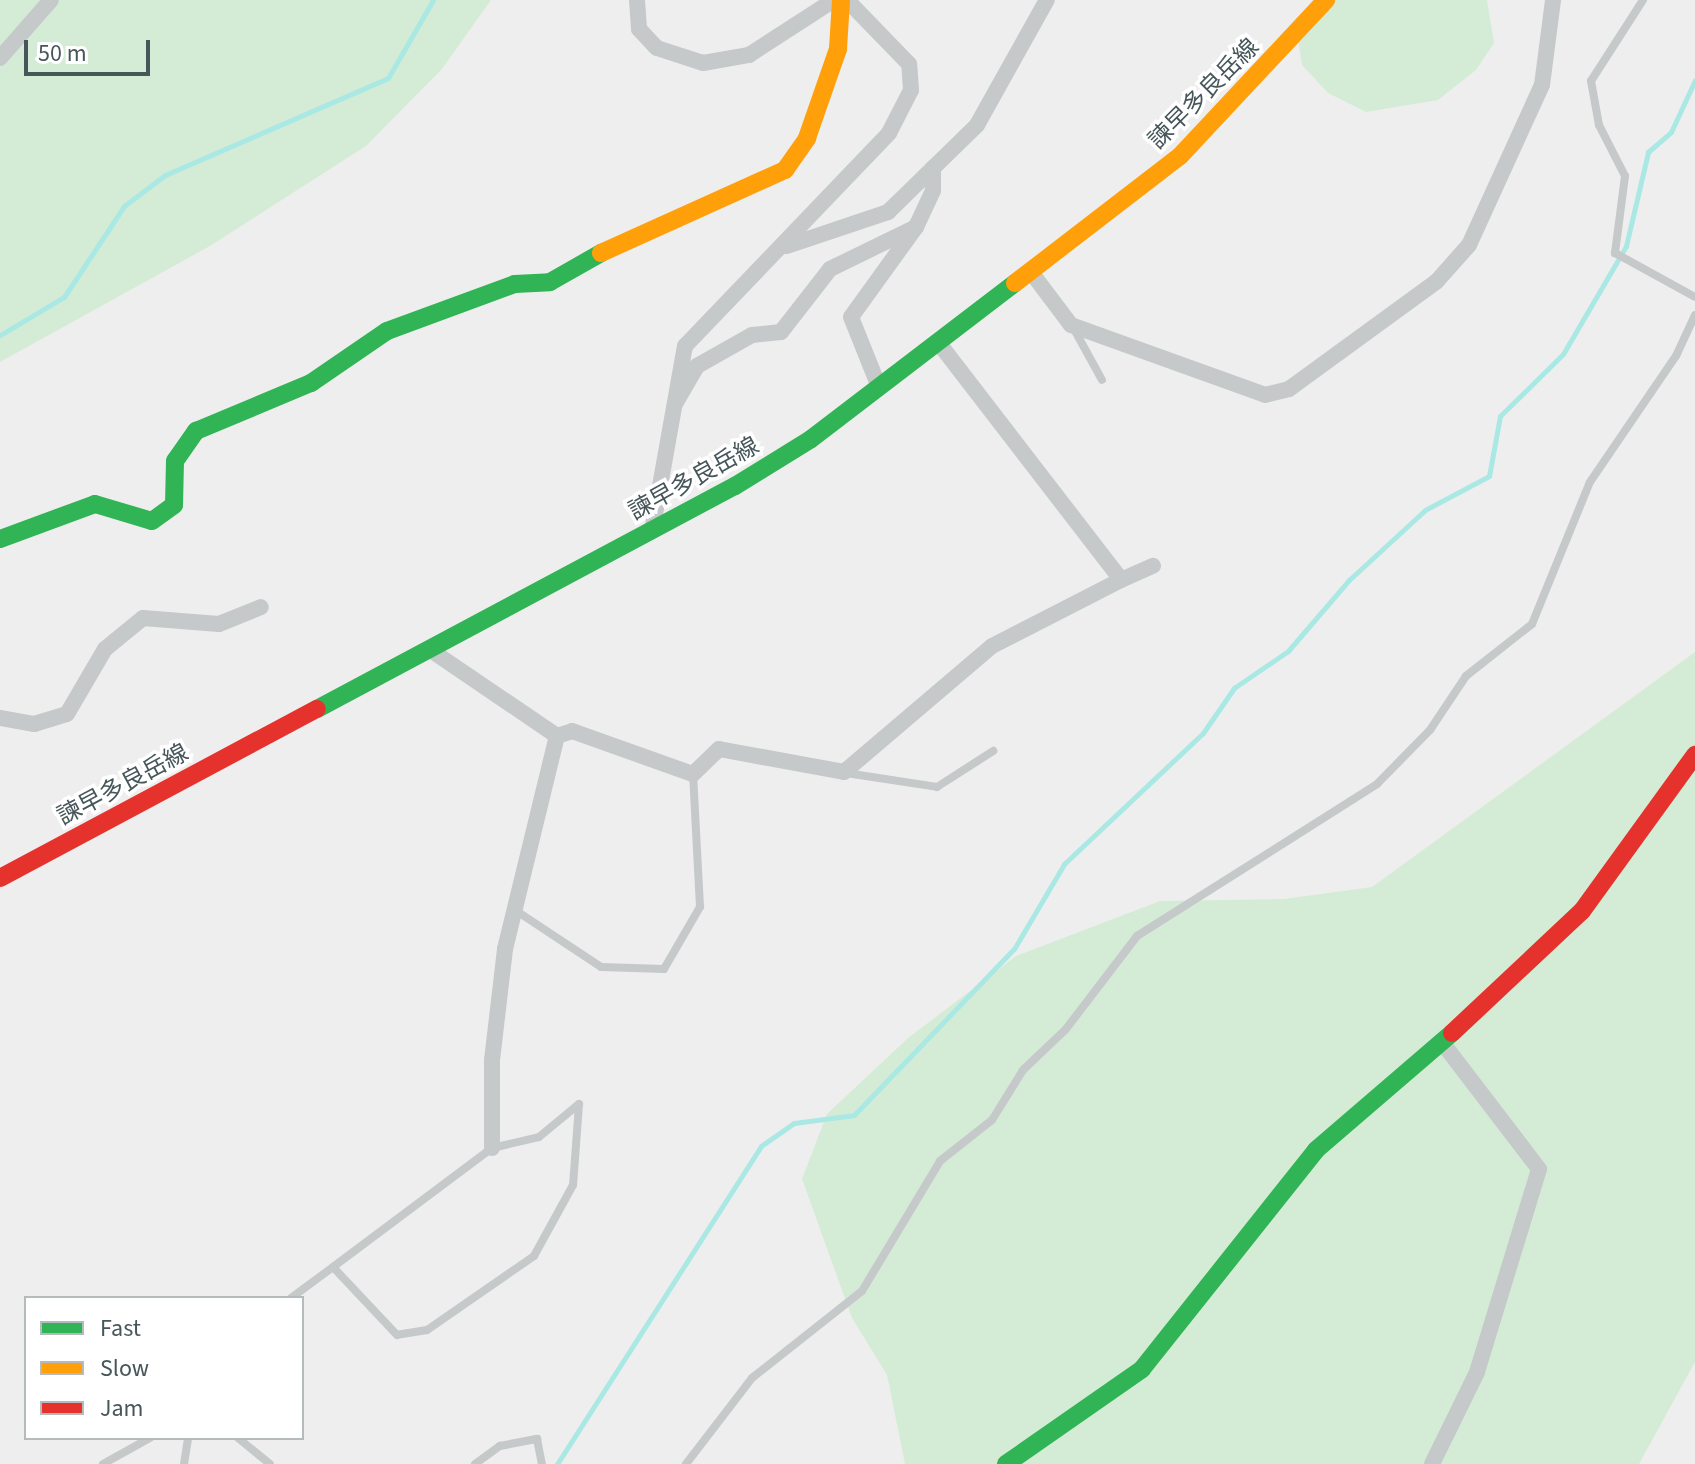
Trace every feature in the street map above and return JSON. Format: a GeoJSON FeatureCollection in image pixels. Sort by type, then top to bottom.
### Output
{"type":"FeatureCollection","features":[{"type":"Feature","properties":{"kind":"street"},"geometry":{"type":"LineString","coordinates":[[0,58],[51,0]]}},
{"type":"Feature","properties":{"kind":"street"},"geometry":{"type":"LineString","coordinates":[[637,0],[639,29],[657,48],[703,63],[749,55],[834,0]]}},
{"type":"Feature","properties":{"kind":"street"},"geometry":{"type":"LineString","coordinates":[[652,531],[668,417],[685,346],[787,246],[889,133],[911,90],[909,64],[844,0]]}},
{"type":"Feature","properties":{"kind":"street"},"geometry":{"type":"LineString","coordinates":[[0,539],[95,504],[152,521],[174,505],[175,461],[196,431],[311,383],[387,331],[515,284],[550,282],[636,233],[785,170],[807,138],[838,49],[844,0]]}},
{"type":"Feature","properties":{"kind":"street"},"geometry":{"type":"LineString","coordinates":[[787,246],[888,212],[977,125],[1047,0]]}},
{"type":"Feature","properties":{"kind":"street","name":"諫早多良岳線"},"geometry":{"type":"LineString","coordinates":[[0,878],[652,531],[798,447],[1031,272],[1199,139],[1326,0]]}},
{"type":"Feature","properties":{"kind":"street"},"geometry":{"type":"LineString","coordinates":[[1031,272],[1071,325],[1265,395],[1289,389],[1437,281],[1469,245],[1542,85],[1553,0]]}},
{"type":"Feature","properties":{"kind":"street"},"geometry":{"type":"LineString","coordinates":[[879,387],[851,317],[916,227],[933,191],[933,168]]}},
{"type":"Feature","properties":{"kind":"street"},"geometry":{"type":"LineString","coordinates":[[668,417],[697,366],[741,339],[781,332],[830,269],[916,227]]}},
{"type":"Feature","properties":{"kind":"street"},"geometry":{"type":"LineString","coordinates":[[938,342],[1121,580]]}},
{"type":"Feature","properties":{"kind":"street"},"geometry":{"type":"LineString","coordinates":[[557,736],[572,731],[693,774],[719,749],[844,772],[992,646],[1153,566]]}},
{"type":"Feature","properties":{"kind":"street"},"geometry":{"type":"LineString","coordinates":[[0,718],[34,724],[67,714],[105,649],[143,618],[219,624],[261,607]]}},
{"type":"Feature","properties":{"kind":"street"},"geometry":{"type":"LineString","coordinates":[[429,649],[557,736]]}},
{"type":"Feature","properties":{"kind":"street"},"geometry":{"type":"LineString","coordinates":[[492,1148],[492,1060],[515,910],[557,736]]}},
{"type":"Feature","properties":{"kind":"street"},"geometry":{"type":"LineString","coordinates":[[1006,1464],[1142,1369],[1316,1150],[1441,1041],[1582,911],[1695,755]]}},
{"type":"Feature","properties":{"kind":"street"},"geometry":{"type":"LineString","coordinates":[[1432,1464],[1477,1372],[1539,1169],[1441,1041]]}},
{"type":"Feature","properties":{"kind":"lane"},"geometry":{"type":"LineString","coordinates":[[1643,0],[1591,81],[1599,125],[1625,176],[1615,253],[1626,264],[1695,297]]}},
{"type":"Feature","properties":{"kind":"lane"},"geometry":{"type":"LineString","coordinates":[[686,1464],[752,1378],[862,1291],[940,1161],[992,1120],[1023,1070],[1066,1029],[1137,936],[1377,784],[1430,730],[1466,676],[1532,624],[1590,482],[1676,356],[1695,315]]}},
{"type":"Feature","properties":{"kind":"lane"},"geometry":{"type":"LineString","coordinates":[[1071,325],[1102,380]]}},
{"type":"Feature","properties":{"kind":"lane"},"geometry":{"type":"LineString","coordinates":[[844,772],[937,787],[993,751]]}},
{"type":"Feature","properties":{"kind":"lane"},"geometry":{"type":"LineString","coordinates":[[515,910],[601,967],[664,969],[700,907],[693,774]]}},
{"type":"Feature","properties":{"kind":"lane"},"geometry":{"type":"LineString","coordinates":[[294,1296],[492,1148],[539,1137],[579,1104],[573,1185],[534,1256],[408,1337],[397,1335],[333,1267]]}},
{"type":"Feature","properties":{"kind":"lane"},"geometry":{"type":"LineString","coordinates":[[475,1464],[500,1446],[537,1439],[542,1464]]}},
{"type":"Feature","properties":{"kind":"lane"},"geometry":{"type":"LineString","coordinates":[[103,1464],[146,1440]]}},
{"type":"Feature","properties":{"kind":"lane"},"geometry":{"type":"LineString","coordinates":[[184,1464],[188,1440]]}},
{"type":"Feature","properties":{"kind":"lane"},"geometry":{"type":"LineString","coordinates":[[240,1440],[270,1464]]}},
{"type":"Feature","properties":{"kind":"green space"},"geometry":{"type":"Polygon","coordinates":[[[0,0],[491,0],[442,69],[366,146],[210,246],[0,362],[0,0]]]}},
{"type":"Feature","properties":{"kind":"green space"},"geometry":{"type":"Polygon","coordinates":[[[1334,0],[1487,0],[1494,43],[1476,70],[1438,100],[1366,112],[1328,93],[1302,65],[1298,40],[1334,0]]]}},
{"type":"Feature","properties":{"kind":"green space"},"geometry":{"type":"Polygon","coordinates":[[[1695,652],[1695,1362],[1639,1464],[905,1464],[887,1375],[852,1318],[802,1179],[827,1114],[908,1038],[1016,956],[1160,901],[1284,899],[1372,887],[1695,652]]]}},
{"type":"Feature","properties":{"kind":"waterway"},"geometry":{"type":"LineString","coordinates":[[0,335],[64,297],[124,206],[165,175],[388,78],[433,0]]}},
{"type":"Feature","properties":{"kind":"waterway"},"geometry":{"type":"LineString","coordinates":[[557,1464],[761,1146],[794,1123],[854,1115],[1014,949],[1064,864],[1203,733],[1234,688],[1288,651],[1349,580],[1425,510],[1489,476],[1500,416],[1563,354],[1626,246],[1648,152],[1671,132],[1695,80]]}},
{"type":"Feature","properties":{"kind":"traffic: fast"},"geometry":{"type":"LineString","coordinates":[[0,539],[95,504],[152,521],[174,505],[175,461],[196,431],[311,383],[387,331],[515,284],[550,282],[601,253]]}},
{"type":"Feature","properties":{"kind":"traffic: fast"},"geometry":{"type":"LineString","coordinates":[[317,709],[735,486],[811,439],[1015,283]]}},
{"type":"Feature","properties":{"kind":"traffic: fast"},"geometry":{"type":"LineString","coordinates":[[1006,1464],[1142,1369],[1316,1150],[1452,1033]]}},
{"type":"Feature","properties":{"kind":"traffic: slow"},"geometry":{"type":"LineString","coordinates":[[601,253],[785,170],[807,138],[838,49],[841,0]]}},
{"type":"Feature","properties":{"kind":"traffic: slow"},"geometry":{"type":"LineString","coordinates":[[1015,283],[1180,156],[1326,0]]}},
{"type":"Feature","properties":{"kind":"traffic: jam"},"geometry":{"type":"LineString","coordinates":[[0,878],[317,709]]}},
{"type":"Feature","properties":{"kind":"traffic: jam"},"geometry":{"type":"LineString","coordinates":[[1452,1033],[1582,911],[1695,755]]}}]}
